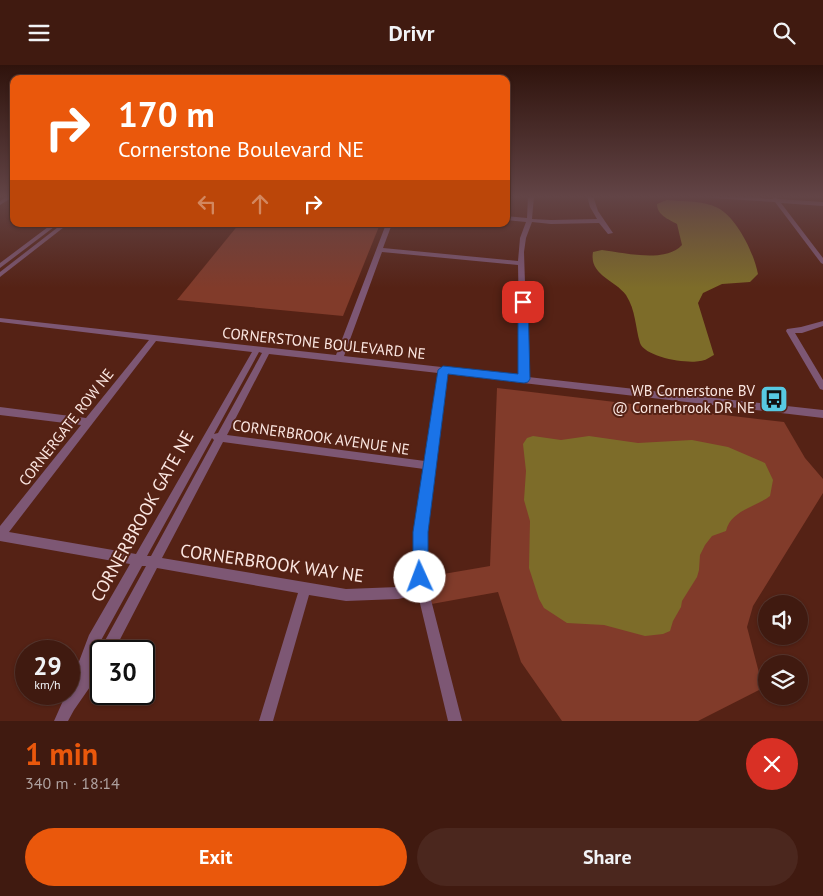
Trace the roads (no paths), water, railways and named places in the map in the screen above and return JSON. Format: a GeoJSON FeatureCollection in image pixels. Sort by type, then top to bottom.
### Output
{"type":"FeatureCollection","features":[{"type":"Feature","properties":{"kind":"street"},"geometry":{"type":"LineString","coordinates":[[0,266],[50,227]]}},
{"type":"Feature","properties":{"kind":"street"},"geometry":{"type":"LineString","coordinates":[[0,275],[61,227]]}},
{"type":"Feature","properties":{"kind":"street"},"geometry":{"type":"LineString","coordinates":[[339,358],[388,227]]}},
{"type":"Feature","properties":{"kind":"street"},"geometry":{"type":"LineString","coordinates":[[524,379],[521,244],[527,227]]}},
{"type":"Feature","properties":{"kind":"street"},"geometry":{"type":"LineString","coordinates":[[605,227],[610,233]]}},
{"type":"Feature","properties":{"kind":"street"},"geometry":{"type":"LineString","coordinates":[[796,227],[823,262]]}},
{"type":"Feature","properties":{"kind":"street"},"geometry":{"type":"LineString","coordinates":[[379,250],[522,263]]}},
{"type":"Feature","properties":{"kind":"street","name":"CORNERSTONE BOULEVARD NE"},"geometry":{"type":"LineString","coordinates":[[0,320],[823,414]]}},
{"type":"Feature","properties":{"kind":"street"},"geometry":{"type":"LineString","coordinates":[[823,323],[802,330],[790,331],[823,387]]}},
{"type":"Feature","properties":{"kind":"street","name":"CORNERGATE ROW NE"},"geometry":{"type":"LineString","coordinates":[[0,535],[155,337]]}},
{"type":"Feature","properties":{"kind":"street","name":"CORNERBROOK GATE NE"},"geometry":{"type":"LineString","coordinates":[[112,640],[208,436],[262,350]]}},
{"type":"Feature","properties":{"kind":"street","name":"CORNERBROOK GATE NE"},"geometry":{"type":"LineString","coordinates":[[80,678],[94,640],[148,562],[221,438],[262,350]]}},
{"type":"Feature","properties":{"kind":"street"},"geometry":{"type":"LineString","coordinates":[[443,370],[421,532],[422,588],[455,721]]}},
{"type":"Feature","properties":{"kind":"street"},"geometry":{"type":"LineString","coordinates":[[0,411],[88,422]]}},
{"type":"Feature","properties":{"kind":"street","name":"CORNERBROOK AVENUE NE"},"geometry":{"type":"LineString","coordinates":[[208,436],[430,467]]}},
{"type":"Feature","properties":{"kind":"street","name":"CORNERBROOK WAY NE"},"geometry":{"type":"LineString","coordinates":[[0,535],[305,589],[363,595],[398,593],[422,588]]}},
{"type":"Feature","properties":{"kind":"street"},"geometry":{"type":"LineString","coordinates":[[266,721],[305,589]]}},
{"type":"Feature","properties":{"kind":"street","name":"CORNERBROOK GATE NE"},"geometry":{"type":"LineString","coordinates":[[80,690],[90,676]]}},
{"type":"Feature","properties":{"kind":"street","name":"CORNERBROOK GATE NE"},"geometry":{"type":"LineString","coordinates":[[61,721],[70,705]]}},
{"type":"Feature","properties":{"kind":"place","name":"WB Cornerstone BV @ Cornerbrook DR NE"},"geometry":{"type":"Point","coordinates":[774,399]}}]}
